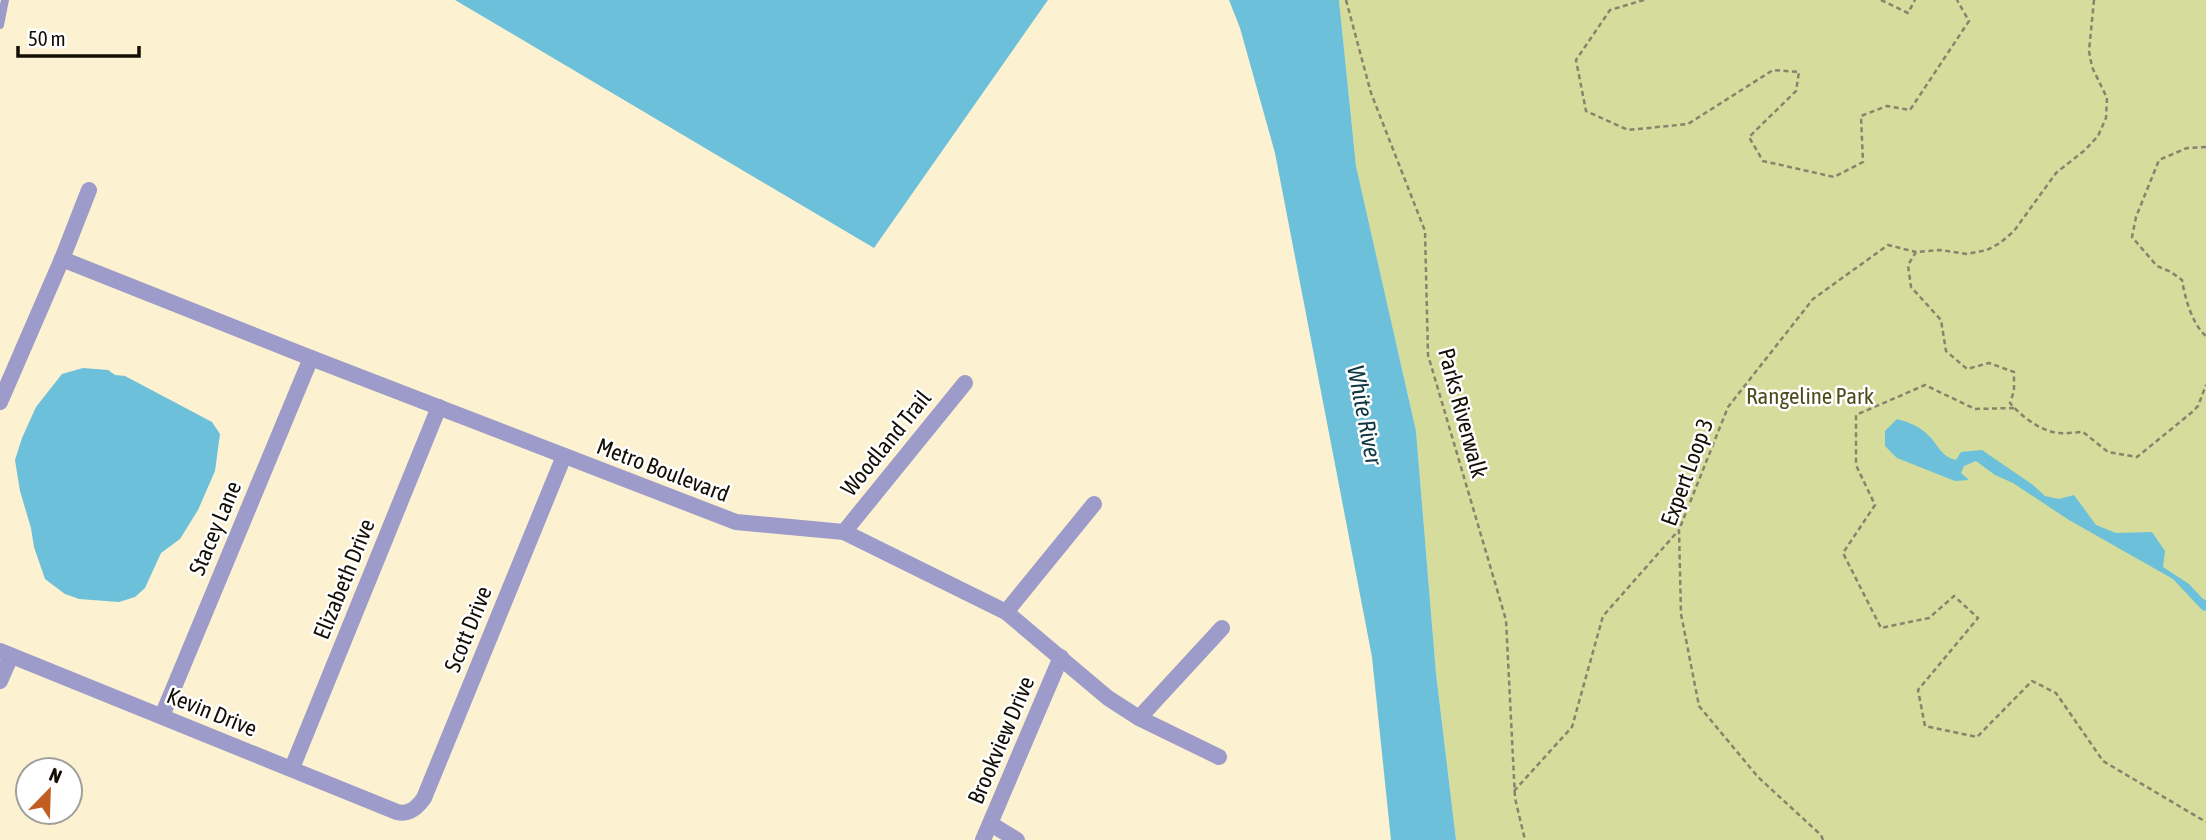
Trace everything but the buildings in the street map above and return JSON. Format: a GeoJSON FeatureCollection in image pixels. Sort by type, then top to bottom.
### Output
{"type":"FeatureCollection","features":[{"type":"Feature","properties":{"kind":"street"},"geometry":{"type":"LineString","coordinates":[[0,402],[89,190]]}},
{"type":"Feature","properties":{"kind":"street","name":"Metro Boulevard"},"geometry":{"type":"LineString","coordinates":[[62,259],[736,522],[844,532],[1006,611],[1108,698],[1139,718],[1219,757]]}},
{"type":"Feature","properties":{"kind":"street","name":"Stacey Lane"},"geometry":{"type":"LineString","coordinates":[[162,716],[311,358]]}},
{"type":"Feature","properties":{"kind":"street","name":"Woodland Trail"},"geometry":{"type":"LineString","coordinates":[[844,532],[965,383]]}},
{"type":"Feature","properties":{"kind":"street","name":"Elizabeth Drive"},"geometry":{"type":"LineString","coordinates":[[292,768],[439,407]]}},
{"type":"Feature","properties":{"kind":"street","name":"Scott Drive"},"geometry":{"type":"LineString","coordinates":[[406,813],[415,809],[424,798],[564,456]]}},
{"type":"Feature","properties":{"kind":"street"},"geometry":{"type":"LineString","coordinates":[[1006,611],[1094,504]]}},
{"type":"Feature","properties":{"kind":"street"},"geometry":{"type":"LineString","coordinates":[[1139,718],[1222,628]]}},
{"type":"Feature","properties":{"kind":"street"},"geometry":{"type":"LineString","coordinates":[[0,681],[5,654]]}},
{"type":"Feature","properties":{"kind":"street","name":"Kevin Drive"},"geometry":{"type":"LineString","coordinates":[[5,654],[397,812],[406,813]]}},
{"type":"Feature","properties":{"kind":"street","name":"Brookview Drive"},"geometry":{"type":"LineString","coordinates":[[984,840],[1061,657]]}},
{"type":"Feature","properties":{"kind":"street"},"geometry":{"type":"LineString","coordinates":[[991,824],[1017,840]]}},
{"type":"Feature","properties":{"kind":"lane"},"geometry":{"type":"LineString","coordinates":[[0,25],[5,0]]}},
{"type":"Feature","properties":{"kind":"path","name":"Parks Riverwalk"},"geometry":{"type":"LineString","coordinates":[[1346,0],[1371,93],[1425,231],[1428,355],[1506,620],[1514,791],[1525,840]]}},
{"type":"Feature","properties":{"kind":"path"},"geometry":{"type":"LineString","coordinates":[[1644,0],[1609,10],[1576,60],[1586,111],[1628,130],[1688,124],[1773,69],[1799,72],[1796,92],[1749,137],[1763,161],[1834,177],[1863,162],[1861,116],[1887,106],[1910,110],[1969,21],[1957,0]]}},
{"type":"Feature","properties":{"kind":"path"},"geometry":{"type":"LineString","coordinates":[[1881,0],[1908,13],[1915,0]]}},
{"type":"Feature","properties":{"kind":"path","name":"Expert Loop 3"},"geometry":{"type":"LineString","coordinates":[[1823,840],[1821,835],[1758,777],[1699,706],[1681,614],[1679,530],[1728,407],[1813,299],[1888,245],[1916,252],[1940,250],[1967,254],[1987,250],[2000,243],[2014,231],[2056,173],[2098,136],[2106,118],[2107,98],[2092,66],[2089,51],[2094,0]]}},
{"type":"Feature","properties":{"kind":"path"},"geometry":{"type":"LineString","coordinates":[[2206,147],[2187,148],[2159,160],[2136,216],[2132,237],[2157,266],[2182,280],[2193,315],[2206,336]]}},
{"type":"Feature","properties":{"kind":"path"},"geometry":{"type":"LineString","coordinates":[[1916,252],[1908,265],[1911,287],[1941,320],[1947,351],[1967,369],[1989,363],[2014,372],[2014,391],[2010,403],[2018,413],[2041,427],[2058,433],[2083,432],[2108,452],[2137,457],[2199,406],[2206,385]]}},
{"type":"Feature","properties":{"kind":"path"},"geometry":{"type":"LineString","coordinates":[[2014,408],[1975,410],[1925,385],[1856,415],[1856,465],[1874,505],[1843,553],[1881,628],[1929,618],[1954,596],[1978,618],[1918,690],[1925,726],[1977,737],[2032,681],[2056,694],[2103,761],[2206,822]]}},
{"type":"Feature","properties":{"kind":"path"},"geometry":{"type":"LineString","coordinates":[[1514,791],[1572,727],[1603,617],[1679,530]]}},
{"type":"Feature","properties":{"kind":"green space","name":"Rangeline Park"},"geometry":{"type":"Polygon","coordinates":[[[1339,0],[2206,0],[2206,840],[1456,840],[1436,673],[1416,431],[1356,166],[1339,0]]]}},
{"type":"Feature","properties":{"kind":"water"},"geometry":{"type":"Polygon","coordinates":[[[455,0],[1048,0],[874,248],[455,0]]]}},
{"type":"Feature","properties":{"kind":"water","name":"White River"},"geometry":{"type":"Polygon","coordinates":[[[1229,0],[1339,0],[1356,166],[1416,431],[1436,673],[1456,840],[1391,840],[1372,657],[1275,153],[1240,28],[1229,0]]]}},
{"type":"Feature","properties":{"kind":"water"},"geometry":{"type":"Polygon","coordinates":[[[83,368],[108,370],[115,375],[125,376],[212,422],[220,434],[215,471],[198,510],[180,539],[161,553],[145,588],[135,597],[119,602],[79,599],[65,594],[45,579],[34,547],[15,460],[36,407],[62,374],[83,368]]]}},
{"type":"Feature","properties":{"kind":"water"},"geometry":{"type":"Polygon","coordinates":[[[1897,419],[1920,429],[1951,458],[1956,460],[1961,452],[1982,450],[2045,496],[2059,499],[2074,495],[2096,525],[2116,533],[2152,532],[2165,551],[2163,567],[2189,584],[2206,600],[2206,611],[2173,579],[2069,520],[1976,461],[1964,466],[1961,473],[1969,480],[1955,481],[1897,458],[1885,446],[1885,431],[1897,419]]]}}]}
